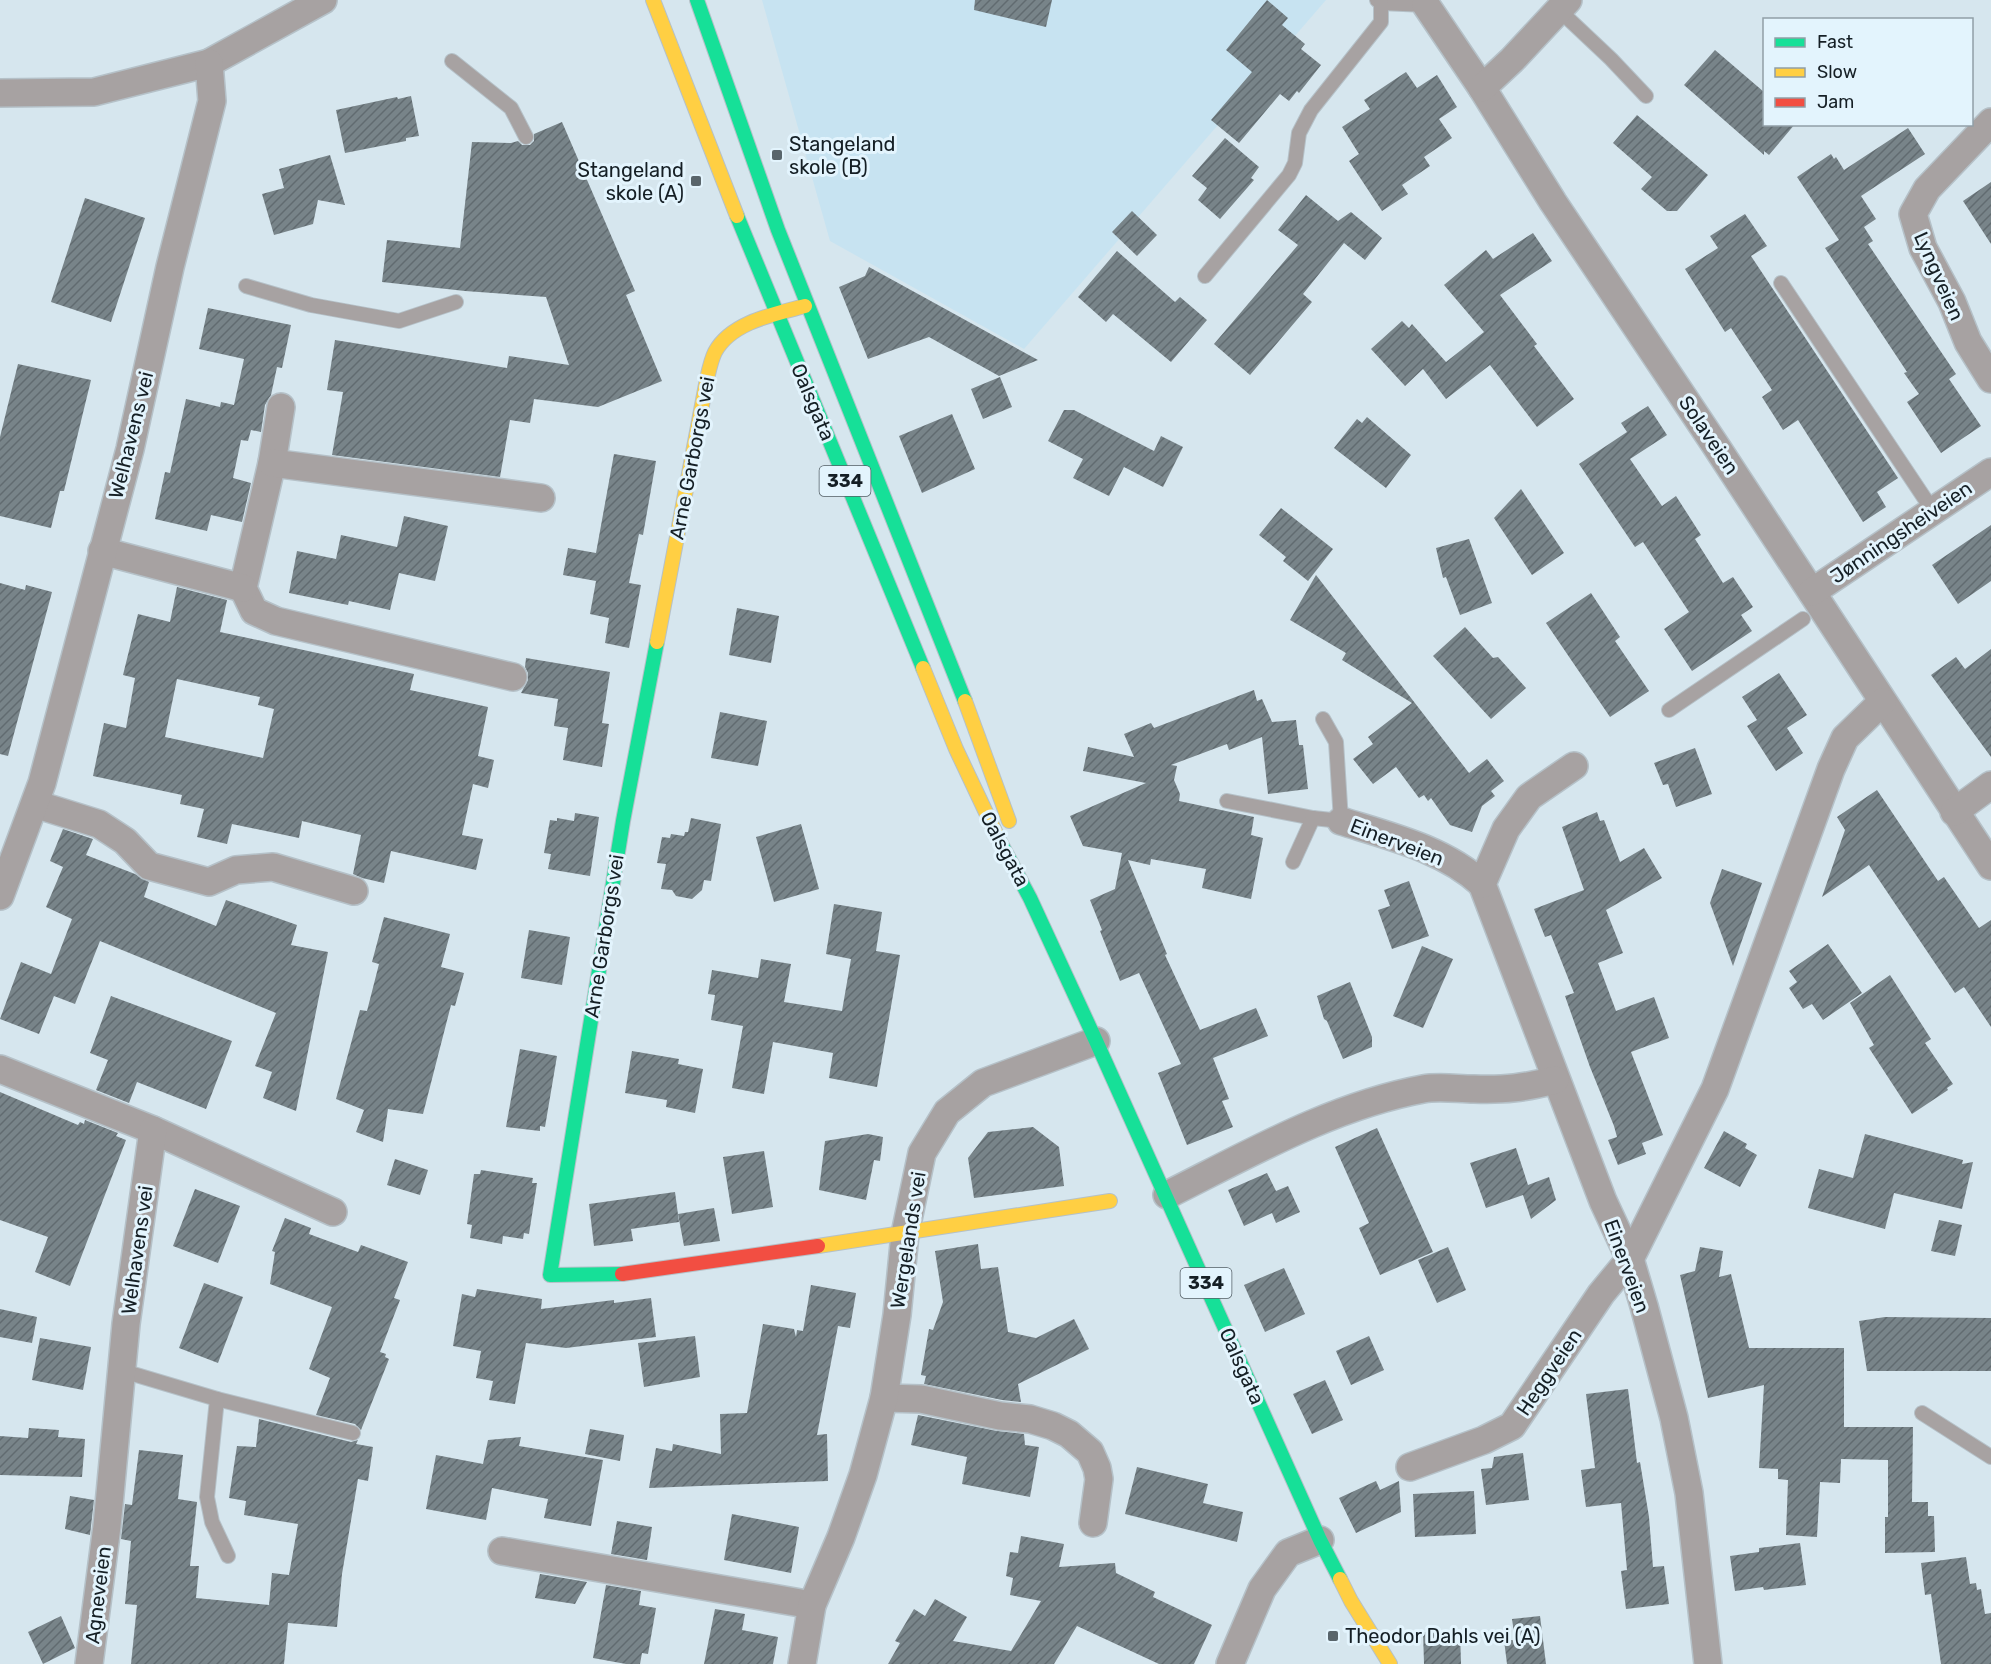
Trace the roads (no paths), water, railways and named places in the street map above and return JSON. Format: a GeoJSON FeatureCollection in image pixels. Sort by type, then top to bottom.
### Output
{"type":"FeatureCollection","features":[{"type":"Feature","properties":{"kind":"main road","name":"Oalsgata"},"geometry":{"type":"LineString","coordinates":[[653,0],[776,314],[956,749],[986,816],[1030,898],[1167,1195],[1320,1540],[1351,1601],[1390,1664]]}},
{"type":"Feature","properties":{"kind":"main road","name":"Oalsgata"},"geometry":{"type":"LineString","coordinates":[[697,0],[778,230],[980,740],[1014,838],[1030,898]]}},
{"type":"Feature","properties":{"kind":"main road","name":"Arne Garborgs vei"},"geometry":{"type":"LineString","coordinates":[[809,305],[776,314],[736,330],[716,351],[706,379],[623,821],[550,1275],[615,1275],[905,1234]]}},
{"type":"Feature","properties":{"kind":"main road"},"geometry":{"type":"LineString","coordinates":[[905,1234],[1110,1201]]}},
{"type":"Feature","properties":{"kind":"street"},"geometry":{"type":"LineString","coordinates":[[4,93],[94,92],[210,63],[323,0]]}},
{"type":"Feature","properties":{"kind":"street","name":"Solaveien"},"geometry":{"type":"LineString","coordinates":[[1425,2],[1553,202],[1991,866]]}},
{"type":"Feature","properties":{"kind":"street"},"geometry":{"type":"LineString","coordinates":[[1482,88],[1512,60],[1563,5]]}},
{"type":"Feature","properties":{"kind":"street","name":"Welhavens vei"},"geometry":{"type":"LineString","coordinates":[[0,896],[42,783],[130,449],[170,267],[212,101],[210,63]]}},
{"type":"Feature","properties":{"kind":"street","name":"Lyngveien"},"geometry":{"type":"LineString","coordinates":[[1991,122],[1927,189],[1913,214],[1923,248],[1952,302],[1968,342],[1991,379]]}},
{"type":"Feature","properties":{"kind":"street"},"geometry":{"type":"LineString","coordinates":[[281,407],[272,463],[243,588],[254,611],[276,621],[513,677]]}},
{"type":"Feature","properties":{"kind":"street"},"geometry":{"type":"LineString","coordinates":[[272,463],[541,498]]}},
{"type":"Feature","properties":{"kind":"street","name":"Jønningsheiveien"},"geometry":{"type":"LineString","coordinates":[[1812,592],[1991,472]]}},
{"type":"Feature","properties":{"kind":"street"},"geometry":{"type":"LineString","coordinates":[[102,551],[243,588]]}},
{"type":"Feature","properties":{"kind":"street","name":"Heggveien"},"geometry":{"type":"LineString","coordinates":[[1410,1467],[1484,1440],[1512,1426],[1601,1294],[1630,1259],[1715,1089],[1831,769],[1845,738],[1882,702]]}},
{"type":"Feature","properties":{"kind":"street"},"geometry":{"type":"LineString","coordinates":[[1482,885],[1506,829],[1529,797],[1574,766]]}},
{"type":"Feature","properties":{"kind":"street"},"geometry":{"type":"LineString","coordinates":[[1954,812],[1991,785]]}},
{"type":"Feature","properties":{"kind":"street"},"geometry":{"type":"LineString","coordinates":[[34,804],[99,824],[125,841],[149,866],[208,882],[236,870],[273,867],[354,891]]}},
{"type":"Feature","properties":{"kind":"street","name":"Einerveien"},"geometry":{"type":"LineString","coordinates":[[1341,820],[1439,855],[1467,870],[1482,885],[1555,1080],[1603,1201],[1630,1259],[1674,1419],[1689,1493],[1708,1664]]}},
{"type":"Feature","properties":{"kind":"street","name":"Wergelands vei"},"geometry":{"type":"LineString","coordinates":[[802,1664],[812,1605],[841,1537],[863,1475],[884,1398],[897,1315],[905,1234],[922,1153],[947,1112],[983,1083],[1096,1041]]}},
{"type":"Feature","properties":{"kind":"street"},"geometry":{"type":"LineString","coordinates":[[0,1069],[153,1130],[333,1212]]}},
{"type":"Feature","properties":{"kind":"street"},"geometry":{"type":"LineString","coordinates":[[1167,1195],[1273,1142],[1341,1113],[1379,1100],[1426,1088],[1522,1088],[1555,1080]]}},
{"type":"Feature","properties":{"kind":"street","name":"Welhavens vei"},"geometry":{"type":"LineString","coordinates":[[107,1526],[126,1324],[153,1130]]}},
{"type":"Feature","properties":{"kind":"street"},"geometry":{"type":"LineString","coordinates":[[884,1398],[921,1399],[1000,1416],[1030,1419],[1070,1434],[1090,1452],[1097,1468],[1099,1479],[1093,1522]]}},
{"type":"Feature","properties":{"kind":"street","name":"Agneveien"},"geometry":{"type":"LineString","coordinates":[[90,1664],[107,1526]]}},
{"type":"Feature","properties":{"kind":"street"},"geometry":{"type":"LineString","coordinates":[[1230,1664],[1262,1589],[1287,1553],[1320,1540]]}},
{"type":"Feature","properties":{"kind":"street"},"geometry":{"type":"LineString","coordinates":[[502,1551],[812,1605]]}},
{"type":"Feature","properties":{"kind":"lane"},"geometry":{"type":"LineString","coordinates":[[1205,276],[1289,175],[1295,163],[1303,124],[1311,110],[1381,21],[1379,1],[1425,2]]}},
{"type":"Feature","properties":{"kind":"lane"},"geometry":{"type":"LineString","coordinates":[[1563,5],[1646,96]]}},
{"type":"Feature","properties":{"kind":"lane"},"geometry":{"type":"LineString","coordinates":[[452,61],[511,108],[526,137]]}},
{"type":"Feature","properties":{"kind":"lane"},"geometry":{"type":"LineString","coordinates":[[1781,283],[1933,511]]}},
{"type":"Feature","properties":{"kind":"lane"},"geometry":{"type":"LineString","coordinates":[[246,286],[311,305],[399,321],[456,302]]}},
{"type":"Feature","properties":{"kind":"lane"},"geometry":{"type":"LineString","coordinates":[[1669,710],[1803,619]]}},
{"type":"Feature","properties":{"kind":"lane","name":"Einerveien"},"geometry":{"type":"LineString","coordinates":[[1227,801],[1313,818],[1341,820],[1336,742],[1323,719]]}},
{"type":"Feature","properties":{"kind":"lane"},"geometry":{"type":"LineString","coordinates":[[1293,862],[1313,818]]}},
{"type":"Feature","properties":{"kind":"lane"},"geometry":{"type":"LineString","coordinates":[[123,1371],[217,1399],[353,1433]]}},
{"type":"Feature","properties":{"kind":"lane"},"geometry":{"type":"LineString","coordinates":[[217,1399],[207,1497],[212,1522],[228,1556]]}},
{"type":"Feature","properties":{"kind":"lane"},"geometry":{"type":"LineString","coordinates":[[1922,1413],[1991,1457]]}},
{"type":"Feature","properties":{"kind":"place","name":"Stangeland skole (B)"},"geometry":{"type":"Point","coordinates":[777,155]}},
{"type":"Feature","properties":{"kind":"place","name":"Stangeland skole (A)"},"geometry":{"type":"Point","coordinates":[696,181]}},
{"type":"Feature","properties":{"kind":"place","name":"Theodor Dahls vei (A)"},"geometry":{"type":"Point","coordinates":[1333,1636]}}]}
